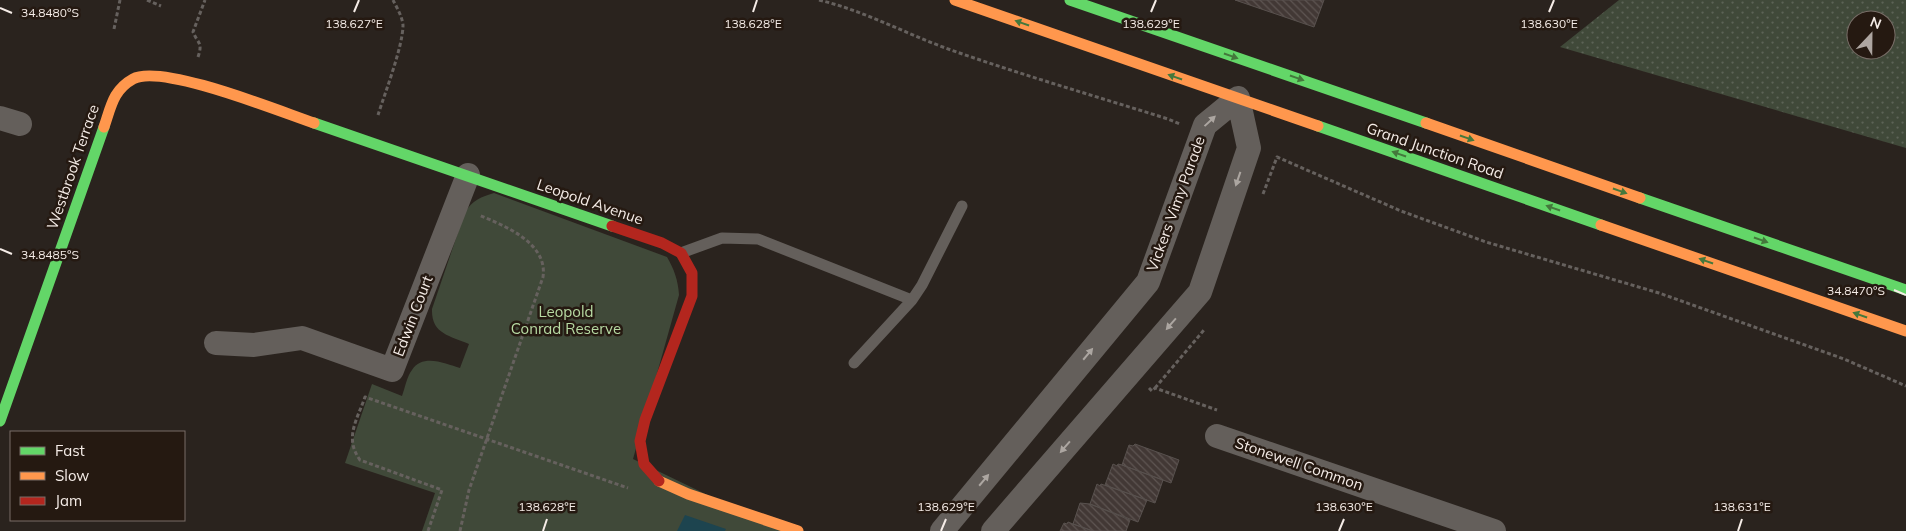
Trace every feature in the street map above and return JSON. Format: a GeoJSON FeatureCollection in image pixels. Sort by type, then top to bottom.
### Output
{"type":"FeatureCollection","features":[{"type":"Feature","properties":{"kind":"main road","name":"Grand Junction Road"},"geometry":{"type":"LineString","coordinates":[[955,0],[1239,94],[1906,331]]}},
{"type":"Feature","properties":{"kind":"main road","name":"Grand Junction Road"},"geometry":{"type":"LineString","coordinates":[[1070,0],[1249,67],[1906,290]]}},
{"type":"Feature","properties":{"kind":"main road","name":"Leopold Avenue"},"geometry":{"type":"LineString","coordinates":[[116,92],[134,78],[153,76],[196,83],[662,242],[682,253]]}},
{"type":"Feature","properties":{"kind":"main road","name":"Westbrook Terrace"},"geometry":{"type":"LineString","coordinates":[[0,421],[116,92]]}},
{"type":"Feature","properties":{"kind":"main road"},"geometry":{"type":"LineString","coordinates":[[682,253],[692,273],[692,296],[645,420],[640,441],[644,464],[659,481],[688,494],[798,531]]}},
{"type":"Feature","properties":{"kind":"street","name":"Vickers Vimy Parade"},"geometry":{"type":"LineString","coordinates":[[942,531],[1148,282],[1205,125],[1239,94]]}},
{"type":"Feature","properties":{"kind":"street"},"geometry":{"type":"LineString","coordinates":[[993,531],[1200,292],[1249,148],[1239,94]]}},
{"type":"Feature","properties":{"kind":"street","name":"Edwin Court"},"geometry":{"type":"LineString","coordinates":[[216,343],[254,345],[302,338],[392,370],[468,175]]}},
{"type":"Feature","properties":{"kind":"street","name":"Stonewell Common"},"geometry":{"type":"LineString","coordinates":[[1217,436],[1494,531]]}},
{"type":"Feature","properties":{"kind":"lane"},"geometry":{"type":"LineString","coordinates":[[854,363],[912,300],[922,285],[962,206]]}},
{"type":"Feature","properties":{"kind":"lane"},"geometry":{"type":"LineString","coordinates":[[682,253],[722,238],[758,239],[912,300]]}},
{"type":"Feature","properties":{"kind":"path"},"geometry":{"type":"LineString","coordinates":[[114,29],[120,0]]}},
{"type":"Feature","properties":{"kind":"path"},"geometry":{"type":"LineString","coordinates":[[147,0],[161,6]]}},
{"type":"Feature","properties":{"kind":"path"},"geometry":{"type":"LineString","coordinates":[[198,58],[201,47],[200,41],[193,32],[206,0]]}},
{"type":"Feature","properties":{"kind":"path"},"geometry":{"type":"LineString","coordinates":[[370,142],[399,47],[403,25],[400,12],[393,0]]}},
{"type":"Feature","properties":{"kind":"path"},"geometry":{"type":"LineString","coordinates":[[819,0],[846,6],[920,38],[1020,74],[1168,119],[1184,126]]}},
{"type":"Feature","properties":{"kind":"path"},"geometry":{"type":"LineString","coordinates":[[1262,197],[1277,157],[1401,211],[1486,242],[1659,294],[1844,359],[1906,386]]}},
{"type":"Feature","properties":{"kind":"path"},"geometry":{"type":"LineString","coordinates":[[460,531],[469,490],[545,268],[541,257],[532,246],[517,234],[500,224],[472,212]]}},
{"type":"Feature","properties":{"kind":"path"},"geometry":{"type":"LineString","coordinates":[[1205,328],[1153,390],[1219,410],[1217,436]]}},
{"type":"Feature","properties":{"kind":"path"},"geometry":{"type":"LineString","coordinates":[[428,531],[442,490],[360,460],[355,453],[351,442],[352,435],[365,397],[634,490]]}},
{"type":"Feature","properties":{"kind":"green space"},"geometry":{"type":"Polygon","coordinates":[[[1619,0],[1906,0],[1906,148],[1560,47],[1619,0]]]}},
{"type":"Feature","properties":{"kind":"green space","name":"Leopold Conrad Reserve"},"geometry":{"type":"Polygon","coordinates":[[[494,193],[667,257],[678,284],[679,295],[633,459],[782,531],[422,531],[435,493],[345,463],[372,384],[402,396],[410,373],[422,362],[442,362],[460,368],[469,344],[449,336],[438,329],[432,309],[465,212],[478,200],[494,193]]]}},
{"type":"Feature","properties":{"kind":"water"},"geometry":{"type":"Polygon","coordinates":[[[685,515],[726,529],[725,531],[677,531],[685,515]]]}},
{"type":"Feature","properties":{"kind":"building"},"geometry":{"type":"Polygon","coordinates":[[[1235,0],[1324,0],[1314,27],[1235,0]]]}},
{"type":"Feature","properties":{"kind":"building"},"geometry":{"type":"Polygon","coordinates":[[[1135,444],[1179,460],[1171,483],[1122,465],[1129,445],[1133,446],[1135,444]]]}},
{"type":"Feature","properties":{"kind":"building"},"geometry":{"type":"Polygon","coordinates":[[[1113,464],[1117,466],[1118,464],[1122,465],[1163,480],[1155,503],[1105,485],[1113,464]]]}},
{"type":"Feature","properties":{"kind":"building"},"geometry":{"type":"Polygon","coordinates":[[[1097,484],[1147,500],[1138,522],[1090,504],[1097,484]]]}},
{"type":"Feature","properties":{"kind":"building"},"geometry":{"type":"Polygon","coordinates":[[[1080,503],[1090,504],[1130,520],[1126,531],[1093,531],[1073,524],[1080,503]]]}},
{"type":"Feature","properties":{"kind":"building"},"geometry":{"type":"Polygon","coordinates":[[[1068,522],[1093,531],[1060,531],[1064,523],[1067,524],[1068,522]]]}},
{"type":"Feature","properties":{"kind":"traffic: fast"},"geometry":{"type":"LineString","coordinates":[[1070,0],[1426,123]]}},
{"type":"Feature","properties":{"kind":"traffic: fast"},"geometry":{"type":"LineString","coordinates":[[314,123],[612,226]]}},
{"type":"Feature","properties":{"kind":"traffic: fast"},"geometry":{"type":"LineString","coordinates":[[1318,126],[1601,225]]}},
{"type":"Feature","properties":{"kind":"traffic: fast"},"geometry":{"type":"LineString","coordinates":[[0,421],[104,127]]}},
{"type":"Feature","properties":{"kind":"traffic: fast"},"geometry":{"type":"LineString","coordinates":[[1640,198],[1906,290]]}},
{"type":"Feature","properties":{"kind":"traffic: slow"},"geometry":{"type":"LineString","coordinates":[[955,0],[1318,126]]}},
{"type":"Feature","properties":{"kind":"traffic: slow"},"geometry":{"type":"LineString","coordinates":[[104,127],[111,106],[121,88],[133,79],[147,76],[194,83],[250,100],[314,123]]}},
{"type":"Feature","properties":{"kind":"traffic: slow"},"geometry":{"type":"LineString","coordinates":[[1426,123],[1640,198]]}},
{"type":"Feature","properties":{"kind":"traffic: slow"},"geometry":{"type":"LineString","coordinates":[[1601,225],[1906,331]]}},
{"type":"Feature","properties":{"kind":"traffic: slow"},"geometry":{"type":"LineString","coordinates":[[659,481],[688,494],[798,531]]}},
{"type":"Feature","properties":{"kind":"traffic: jam"},"geometry":{"type":"LineString","coordinates":[[612,226],[662,243],[681,253],[692,273],[692,296],[645,420],[640,441],[644,464],[659,481]]}}]}
